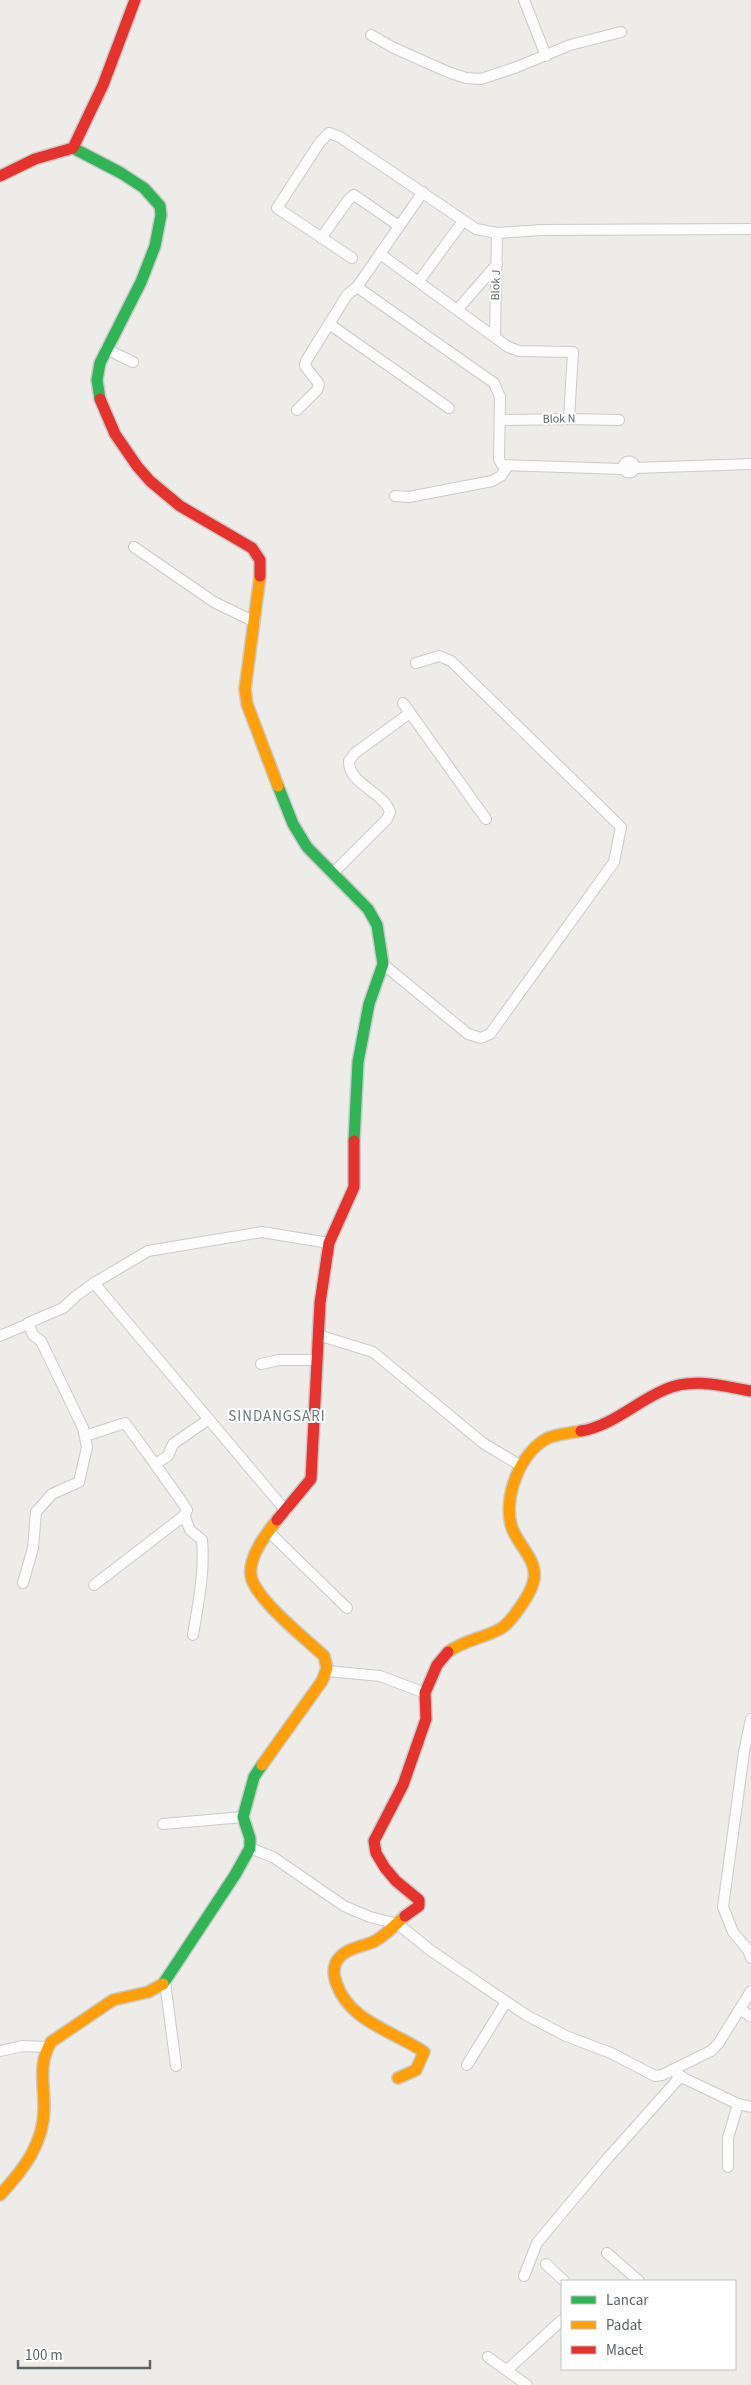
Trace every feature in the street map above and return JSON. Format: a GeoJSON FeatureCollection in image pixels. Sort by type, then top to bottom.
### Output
{"type":"FeatureCollection","features":[{"type":"Feature","properties":{"kind":"street"},"geometry":{"type":"LineString","coordinates":[[73,148],[103,85],[135,0]]}},
{"type":"Feature","properties":{"kind":"street"},"geometry":{"type":"LineString","coordinates":[[524,0],[546,56]]}},
{"type":"Feature","properties":{"kind":"street"},"geometry":{"type":"LineString","coordinates":[[371,35],[417,59],[453,74],[470,79],[481,79],[546,56],[570,45],[621,32]]}},
{"type":"Feature","properties":{"kind":"street"},"geometry":{"type":"LineString","coordinates":[[352,258],[277,208],[329,133],[340,137],[476,229],[497,233],[542,230],[751,229]]}},
{"type":"Feature","properties":{"kind":"street"},"geometry":{"type":"LineString","coordinates":[[0,176],[31,160],[73,148],[136,182],[153,196],[162,211],[162,222],[142,280],[106,349],[98,369],[97,384],[100,399],[125,452],[152,483],[193,514],[249,546],[257,554],[261,563],[246,689],[247,704],[293,824],[306,846],[368,909],[377,924],[384,964],[368,1004],[358,1062],[354,1118],[354,1187],[329,1243],[320,1304],[311,1479],[268,1532],[254,1558],[251,1575],[259,1594],[324,1656],[327,1662],[327,1671],[322,1681],[277,1741],[254,1777],[243,1817],[250,1838],[250,1848],[235,1875],[166,1982],[154,1991],[122,1996],[113,2000],[51,2042],[47,2047],[42,2058],[44,2116],[40,2133],[18,2177],[0,2195]]}},
{"type":"Feature","properties":{"kind":"street"},"geometry":{"type":"LineString","coordinates":[[298,410],[317,390],[320,384],[305,366],[306,361],[347,295],[357,287],[423,192]]}},
{"type":"Feature","properties":{"kind":"street"},"geometry":{"type":"LineString","coordinates":[[321,238],[348,199],[354,196],[399,226]]}},
{"type":"Feature","properties":{"kind":"street"},"geometry":{"type":"LineString","coordinates":[[419,281],[463,221]]}},
{"type":"Feature","properties":{"kind":"street","name":"Blok J"},"geometry":{"type":"LineString","coordinates":[[495,337],[497,233]]}},
{"type":"Feature","properties":{"kind":"street"},"geometry":{"type":"LineString","coordinates":[[380,254],[508,347],[519,351],[573,352],[570,418]]}},
{"type":"Feature","properties":{"kind":"street"},"geometry":{"type":"LineString","coordinates":[[458,309],[497,264]]}},
{"type":"Feature","properties":{"kind":"street"},"geometry":{"type":"LineString","coordinates":[[357,287],[424,336],[490,379],[497,388],[500,397],[499,459],[502,465],[507,467],[623,469],[624,464],[630,461],[634,468],[751,464]]}},
{"type":"Feature","properties":{"kind":"street"},"geometry":{"type":"LineString","coordinates":[[329,324],[449,408]]}},
{"type":"Feature","properties":{"kind":"street"},"geometry":{"type":"LineString","coordinates":[[106,349],[134,362]]}},
{"type":"Feature","properties":{"kind":"street","name":"Blok N"},"geometry":{"type":"LineString","coordinates":[[500,420],[570,418],[619,420]]}},
{"type":"Feature","properties":{"kind":"street"},"geometry":{"type":"LineString","coordinates":[[395,496],[410,497],[492,481],[501,476],[507,467]]}},
{"type":"Feature","properties":{"kind":"street"},"geometry":{"type":"LineString","coordinates":[[134,547],[214,602],[254,622]]}},
{"type":"Feature","properties":{"kind":"street"},"geometry":{"type":"LineString","coordinates":[[384,964],[468,1034],[481,1038],[490,1034],[614,862],[620,827],[451,661],[439,656],[416,663]]}},
{"type":"Feature","properties":{"kind":"street"},"geometry":{"type":"LineString","coordinates":[[403,703],[486,819]]}},
{"type":"Feature","properties":{"kind":"street"},"geometry":{"type":"LineString","coordinates":[[333,874],[387,819],[390,812],[386,805],[354,775],[350,769],[349,760],[410,713]]}},
{"type":"Feature","properties":{"kind":"street"},"geometry":{"type":"LineString","coordinates":[[0,1336],[28,1324],[30,1321],[63,1308],[94,1283],[148,1251],[262,1232],[329,1243]]}},
{"type":"Feature","properties":{"kind":"street"},"geometry":{"type":"LineString","coordinates":[[94,1283],[286,1511]]}},
{"type":"Feature","properties":{"kind":"street"},"geometry":{"type":"LineString","coordinates":[[23,1583],[34,1548],[36,1512],[52,1494],[79,1482],[87,1447],[83,1428],[42,1342],[32,1335],[28,1324]]}},
{"type":"Feature","properties":{"kind":"street"},"geometry":{"type":"LineString","coordinates":[[318,1335],[373,1352],[484,1443],[521,1466]]}},
{"type":"Feature","properties":{"kind":"street"},"geometry":{"type":"LineString","coordinates":[[261,1364],[279,1360],[317,1360]]}},
{"type":"Feature","properties":{"kind":"street"},"geometry":{"type":"LineString","coordinates":[[398,2078],[416,2070],[424,2052],[357,2013],[335,1984],[333,1975],[335,1964],[342,1955],[380,1938],[398,1924],[404,1914],[419,1906],[419,1900],[396,1881],[385,1868],[376,1853],[374,1841],[403,1785],[426,1719],[425,1693],[437,1664],[444,1655],[460,1643],[501,1629],[515,1614],[533,1584],[535,1568],[512,1528],[509,1507],[513,1486],[521,1466],[525,1459],[543,1441],[550,1437],[595,1429],[666,1389],[700,1382],[751,1391]]}},
{"type":"Feature","properties":{"kind":"street"},"geometry":{"type":"LineString","coordinates":[[155,1464],[168,1456],[174,1444],[209,1420]]}},
{"type":"Feature","properties":{"kind":"street"},"geometry":{"type":"LineString","coordinates":[[85,1436],[125,1423],[187,1510],[184,1515],[94,1585]]}},
{"type":"Feature","properties":{"kind":"street"},"geometry":{"type":"LineString","coordinates":[[184,1515],[190,1530],[202,1540],[203,1547],[202,1578],[193,1635]]}},
{"type":"Feature","properties":{"kind":"street"},"geometry":{"type":"LineString","coordinates":[[268,1532],[347,1608]]}},
{"type":"Feature","properties":{"kind":"street"},"geometry":{"type":"LineString","coordinates":[[327,1671],[380,1676],[425,1693]]}},
{"type":"Feature","properties":{"kind":"street"},"geometry":{"type":"LineString","coordinates":[[751,1719],[744,1752],[723,1907],[733,1932],[748,1950],[751,1958]]}},
{"type":"Feature","properties":{"kind":"street"},"geometry":{"type":"LineString","coordinates":[[163,1824],[243,1817]]}},
{"type":"Feature","properties":{"kind":"street"},"geometry":{"type":"LineString","coordinates":[[250,1848],[273,1857],[344,1906],[370,1917],[398,1924],[430,1950],[506,2002],[566,2036],[611,2053],[655,2076],[711,2051],[718,2044],[751,1991]]}},
{"type":"Feature","properties":{"kind":"street"},"geometry":{"type":"LineString","coordinates":[[166,1982],[176,2066]]}},
{"type":"Feature","properties":{"kind":"street"},"geometry":{"type":"LineString","coordinates":[[467,2065],[506,2002]]}},
{"type":"Feature","properties":{"kind":"street"},"geometry":{"type":"LineString","coordinates":[[740,2008],[751,2017]]}},
{"type":"Feature","properties":{"kind":"street"},"geometry":{"type":"LineString","coordinates":[[0,2050],[23,2046],[47,2047]]}},
{"type":"Feature","properties":{"kind":"street"},"geometry":{"type":"LineString","coordinates":[[669,2071],[738,2104],[751,2107]]}},
{"type":"Feature","properties":{"kind":"street"},"geometry":{"type":"LineString","coordinates":[[524,2276],[537,2243],[607,2159],[681,2076]]}},
{"type":"Feature","properties":{"kind":"street"},"geometry":{"type":"LineString","coordinates":[[728,2167],[728,2138],[738,2104]]}},
{"type":"Feature","properties":{"kind":"street"},"geometry":{"type":"LineString","coordinates":[[607,2253],[638,2280]]}},
{"type":"Feature","properties":{"kind":"street"},"geometry":{"type":"LineString","coordinates":[[546,2264],[563,2280]]}},
{"type":"Feature","properties":{"kind":"street"},"geometry":{"type":"LineString","coordinates":[[507,2370],[561,2321]]}},
{"type":"Feature","properties":{"kind":"street"},"geometry":{"type":"LineString","coordinates":[[488,2357],[527,2385]]}},
{"type":"Feature","properties":{"kind":"traffic: fast"},"geometry":{"type":"LineString","coordinates":[[73,148],[121,173],[144,188],[160,206],[161,215],[155,246],[141,282],[100,363],[97,380],[100,399]]}},
{"type":"Feature","properties":{"kind":"traffic: fast"},"geometry":{"type":"LineString","coordinates":[[278,786],[293,824],[307,847],[368,909],[377,925],[383,964],[369,1004],[358,1062],[354,1141]]}},
{"type":"Feature","properties":{"kind":"traffic: fast"},"geometry":{"type":"LineString","coordinates":[[163,1984],[235,1875],[250,1848],[250,1838],[243,1817],[254,1777],[262,1765]]}},
{"type":"Feature","properties":{"kind":"traffic: slow"},"geometry":{"type":"LineString","coordinates":[[260,576],[245,689],[247,704],[278,786]]}},
{"type":"Feature","properties":{"kind":"traffic: slow"},"geometry":{"type":"LineString","coordinates":[[448,1652],[461,1644],[500,1629],[524,1602],[533,1583],[534,1568],[512,1528],[509,1504],[516,1477],[529,1454],[538,1445],[548,1438],[581,1431]]}},
{"type":"Feature","properties":{"kind":"traffic: slow"},"geometry":{"type":"LineString","coordinates":[[262,1765],[322,1681],[327,1668],[324,1656],[271,1607],[262,1596],[251,1576],[252,1561],[255,1554],[277,1520]]}},
{"type":"Feature","properties":{"kind":"traffic: slow"},"geometry":{"type":"LineString","coordinates":[[398,2078],[416,2070],[424,2052],[373,2024],[350,2006],[336,1982],[334,1970],[336,1963],[343,1954],[379,1939],[405,1916]]}},
{"type":"Feature","properties":{"kind":"traffic: slow"},"geometry":{"type":"LineString","coordinates":[[0,2195],[17,2176],[37,2144],[43,2119],[44,2058],[51,2042],[113,2000],[148,1992],[163,1984]]}},
{"type":"Feature","properties":{"kind":"traffic: jam"},"geometry":{"type":"LineString","coordinates":[[0,176],[35,159],[73,148],[103,85],[135,0]]}},
{"type":"Feature","properties":{"kind":"traffic: jam"},"geometry":{"type":"LineString","coordinates":[[100,399],[115,434],[150,481],[180,506],[252,548],[260,560],[260,576]]}},
{"type":"Feature","properties":{"kind":"traffic: jam"},"geometry":{"type":"LineString","coordinates":[[277,1520],[311,1479],[320,1303],[329,1243],[354,1187],[354,1141]]}},
{"type":"Feature","properties":{"kind":"traffic: jam"},"geometry":{"type":"LineString","coordinates":[[581,1431],[614,1419],[654,1395],[675,1386],[696,1383],[751,1391]]}},
{"type":"Feature","properties":{"kind":"traffic: jam"},"geometry":{"type":"LineString","coordinates":[[405,1916],[419,1906],[419,1900],[396,1881],[385,1868],[376,1853],[374,1841],[403,1785],[426,1719],[425,1693],[437,1665],[448,1652]]}},
{"type":"Feature","properties":{"kind":"district","name":"SINDANGSARI"},"geometry":{"type":"Point","coordinates":[277,1416]}}]}
